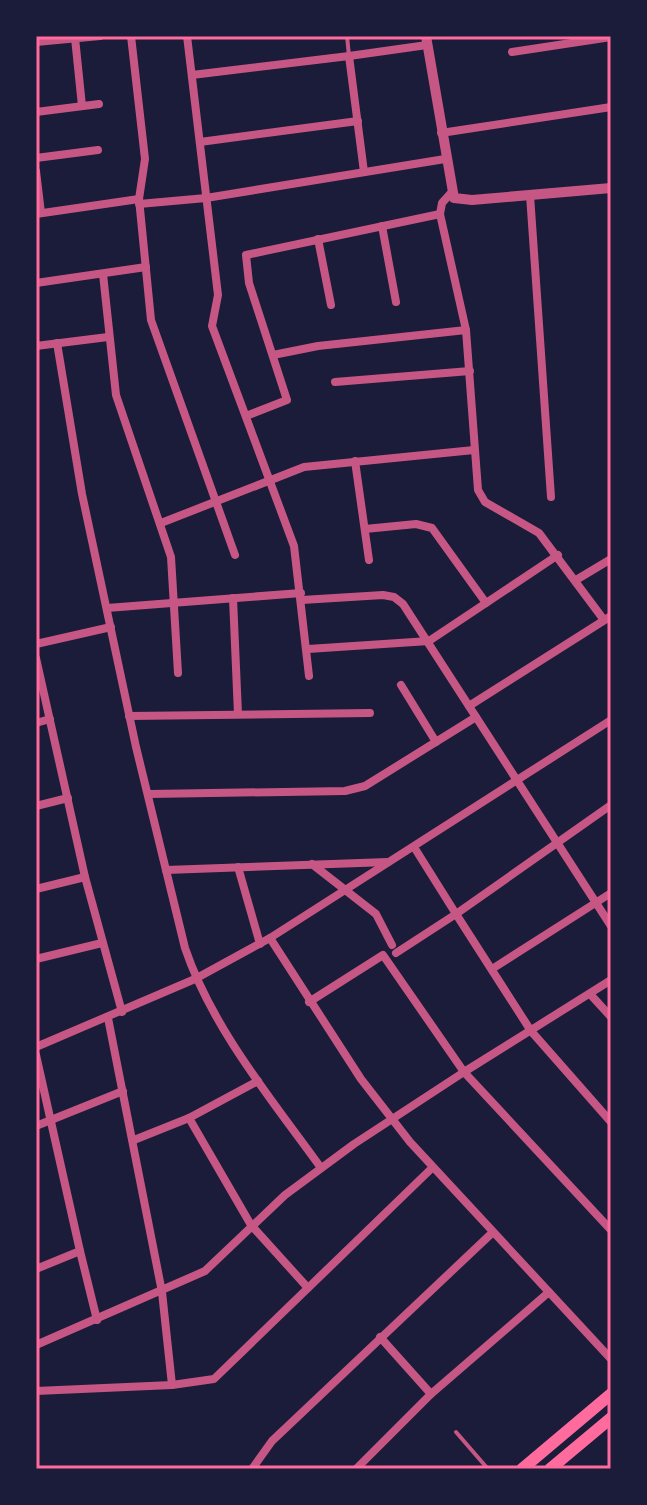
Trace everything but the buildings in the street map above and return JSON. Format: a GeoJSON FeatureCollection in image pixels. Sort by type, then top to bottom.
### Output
{"type":"FeatureCollection","features":[{"type":"Feature","properties":{"kind":"main road"},"geometry":{"type":"LineString","coordinates":[[522,1469],[611,1394]]}},
{"type":"Feature","properties":{"kind":"main road"},"geometry":{"type":"LineString","coordinates":[[550,1469],[611,1418]]}},
{"type":"Feature","properties":{"kind":"street"},"geometry":{"type":"LineString","coordinates":[[36,42],[100,36]]}},
{"type":"Feature","properties":{"kind":"street"},"geometry":{"type":"LineString","coordinates":[[131,36],[145,159],[139,202],[154,335],[235,555]]}},
{"type":"Feature","properties":{"kind":"street"},"geometry":{"type":"LineString","coordinates":[[187,36],[218,295],[212,326],[294,546],[309,676]]}},
{"type":"Feature","properties":{"kind":"street"},"geometry":{"type":"LineString","coordinates":[[512,52],[611,37]]}},
{"type":"Feature","properties":{"kind":"street"},"geometry":{"type":"LineString","coordinates":[[75,38],[82,106]]}},
{"type":"Feature","properties":{"kind":"street"},"geometry":{"type":"LineString","coordinates":[[192,75],[349,56],[427,41],[451,193],[459,200],[611,188]]}},
{"type":"Feature","properties":{"kind":"street"},"geometry":{"type":"LineString","coordinates":[[349,56],[364,172]]}},
{"type":"Feature","properties":{"kind":"street"},"geometry":{"type":"LineString","coordinates":[[36,112],[99,104]]}},
{"type":"Feature","properties":{"kind":"street"},"geometry":{"type":"LineString","coordinates":[[441,133],[611,107]]}},
{"type":"Feature","properties":{"kind":"street"},"geometry":{"type":"LineString","coordinates":[[200,142],[358,121]]}},
{"type":"Feature","properties":{"kind":"street"},"geometry":{"type":"LineString","coordinates":[[36,158],[98,150]]}},
{"type":"Feature","properties":{"kind":"street"},"geometry":{"type":"LineString","coordinates":[[36,171],[38,213],[206,198],[445,159]]}},
{"type":"Feature","properties":{"kind":"street"},"geometry":{"type":"LineString","coordinates":[[451,193],[442,203],[440,214],[466,330],[478,490],[485,502],[524,522],[558,555],[607,618],[469,706]]}},
{"type":"Feature","properties":{"kind":"street"},"geometry":{"type":"LineString","coordinates":[[530,195],[551,497]]}},
{"type":"Feature","properties":{"kind":"street"},"geometry":{"type":"LineString","coordinates":[[246,416],[287,400],[249,283],[246,255],[440,214]]}},
{"type":"Feature","properties":{"kind":"street"},"geometry":{"type":"LineString","coordinates":[[382,226],[396,302]]}},
{"type":"Feature","properties":{"kind":"street"},"geometry":{"type":"LineString","coordinates":[[318,239],[331,305]]}},
{"type":"Feature","properties":{"kind":"street"},"geometry":{"type":"LineString","coordinates":[[36,283],[146,267]]}},
{"type":"Feature","properties":{"kind":"street"},"geometry":{"type":"LineString","coordinates":[[103,274],[116,395],[171,557],[178,673]]}},
{"type":"Feature","properties":{"kind":"street"},"geometry":{"type":"LineString","coordinates":[[273,355],[318,346],[466,330]]}},
{"type":"Feature","properties":{"kind":"street"},"geometry":{"type":"LineString","coordinates":[[36,346],[108,337]]}},
{"type":"Feature","properties":{"kind":"street"},"geometry":{"type":"LineString","coordinates":[[57,343],[71,440],[129,716],[195,979],[258,1081],[321,1168]]}},
{"type":"Feature","properties":{"kind":"street"},"geometry":{"type":"LineString","coordinates":[[335,382],[470,371]]}},
{"type":"Feature","properties":{"kind":"street"},"geometry":{"type":"LineString","coordinates":[[161,523],[217,504],[304,467],[474,450]]}},
{"type":"Feature","properties":{"kind":"street"},"geometry":{"type":"LineString","coordinates":[[355,461],[369,560]]}},
{"type":"Feature","properties":{"kind":"street"},"geometry":{"type":"LineString","coordinates":[[365,529],[416,524],[432,528],[486,603]]}},
{"type":"Feature","properties":{"kind":"street"},"geometry":{"type":"LineString","coordinates":[[308,649],[429,641],[558,555]]}},
{"type":"Feature","properties":{"kind":"street"},"geometry":{"type":"LineString","coordinates":[[576,580],[611,559]]}},
{"type":"Feature","properties":{"kind":"street"},"geometry":{"type":"LineString","coordinates":[[107,608],[233,598],[394,597],[429,641],[611,926]]}},
{"type":"Feature","properties":{"kind":"street"},"geometry":{"type":"LineString","coordinates":[[233,598],[238,714]]}},
{"type":"Feature","properties":{"kind":"street"},"geometry":{"type":"LineString","coordinates":[[36,644],[111,627]]}},
{"type":"Feature","properties":{"kind":"street"},"geometry":{"type":"LineString","coordinates":[[36,658],[85,877],[122,1012]]}},
{"type":"Feature","properties":{"kind":"street"},"geometry":{"type":"LineString","coordinates":[[401,685],[436,742]]}},
{"type":"Feature","properties":{"kind":"street"},"geometry":{"type":"LineString","coordinates":[[129,716],[370,713]]}},
{"type":"Feature","properties":{"kind":"street"},"geometry":{"type":"LineString","coordinates":[[149,794],[345,791],[365,786],[476,717]]}},
{"type":"Feature","properties":{"kind":"street"},"geometry":{"type":"LineString","coordinates":[[36,723],[50,719]]}},
{"type":"Feature","properties":{"kind":"street"},"geometry":{"type":"LineString","coordinates":[[36,1047],[195,979],[260,944],[611,720]]}},
{"type":"Feature","properties":{"kind":"street"},"geometry":{"type":"LineString","coordinates":[[36,806],[68,798]]}},
{"type":"Feature","properties":{"kind":"street"},"geometry":{"type":"LineString","coordinates":[[311,864],[376,914],[394,949],[456,914],[611,805]]}},
{"type":"Feature","properties":{"kind":"street"},"geometry":{"type":"LineString","coordinates":[[414,847],[531,1031],[611,1122]]}},
{"type":"Feature","properties":{"kind":"street"},"geometry":{"type":"LineString","coordinates":[[166,870],[389,862]]}},
{"type":"Feature","properties":{"kind":"street"},"geometry":{"type":"LineString","coordinates":[[238,867],[260,944]]}},
{"type":"Feature","properties":{"kind":"street"},"geometry":{"type":"LineString","coordinates":[[36,889],[85,877]]}},
{"type":"Feature","properties":{"kind":"street"},"geometry":{"type":"LineString","coordinates":[[492,969],[611,893]]}},
{"type":"Feature","properties":{"kind":"street"},"geometry":{"type":"LineString","coordinates":[[270,938],[309,1002],[392,1119],[432,1168],[611,1359]]}},
{"type":"Feature","properties":{"kind":"street"},"geometry":{"type":"LineString","coordinates":[[36,959],[102,943]]}},
{"type":"Feature","properties":{"kind":"street"},"geometry":{"type":"LineString","coordinates":[[309,1002],[383,955],[464,1072],[611,1230]]}},
{"type":"Feature","properties":{"kind":"street"},"geometry":{"type":"LineString","coordinates":[[36,1345],[162,1292],[214,1265],[251,1225],[321,1168],[464,1072],[611,980]]}},
{"type":"Feature","properties":{"kind":"street"},"geometry":{"type":"LineString","coordinates":[[590,994],[611,1017]]}},
{"type":"Feature","properties":{"kind":"street"},"geometry":{"type":"LineString","coordinates":[[108,1018],[162,1292],[172,1385]]}},
{"type":"Feature","properties":{"kind":"street"},"geometry":{"type":"LineString","coordinates":[[36,1055],[97,1320]]}},
{"type":"Feature","properties":{"kind":"street"},"geometry":{"type":"LineString","coordinates":[[134,1140],[189,1118],[258,1081]]}},
{"type":"Feature","properties":{"kind":"street"},"geometry":{"type":"LineString","coordinates":[[36,1126],[123,1091]]}},
{"type":"Feature","properties":{"kind":"street"},"geometry":{"type":"LineString","coordinates":[[189,1118],[251,1225],[308,1288]]}},
{"type":"Feature","properties":{"kind":"street"},"geometry":{"type":"LineString","coordinates":[[36,1391],[172,1385],[214,1379],[432,1168]]}},
{"type":"Feature","properties":{"kind":"street"},"geometry":{"type":"LineString","coordinates":[[252,1469],[272,1441],[492,1233]]}},
{"type":"Feature","properties":{"kind":"street"},"geometry":{"type":"LineString","coordinates":[[36,1269],[80,1251]]}},
{"type":"Feature","properties":{"kind":"street"},"geometry":{"type":"LineString","coordinates":[[356,1469],[431,1394],[549,1292]]}},
{"type":"Feature","properties":{"kind":"street"},"geometry":{"type":"LineString","coordinates":[[380,1337],[431,1394]]}},
{"type":"Feature","properties":{"kind":"lane"},"geometry":{"type":"LineString","coordinates":[[347,36],[349,56]]}},
{"type":"Feature","properties":{"kind":"lane"},"geometry":{"type":"LineString","coordinates":[[456,1432],[488,1469]]}}]}
